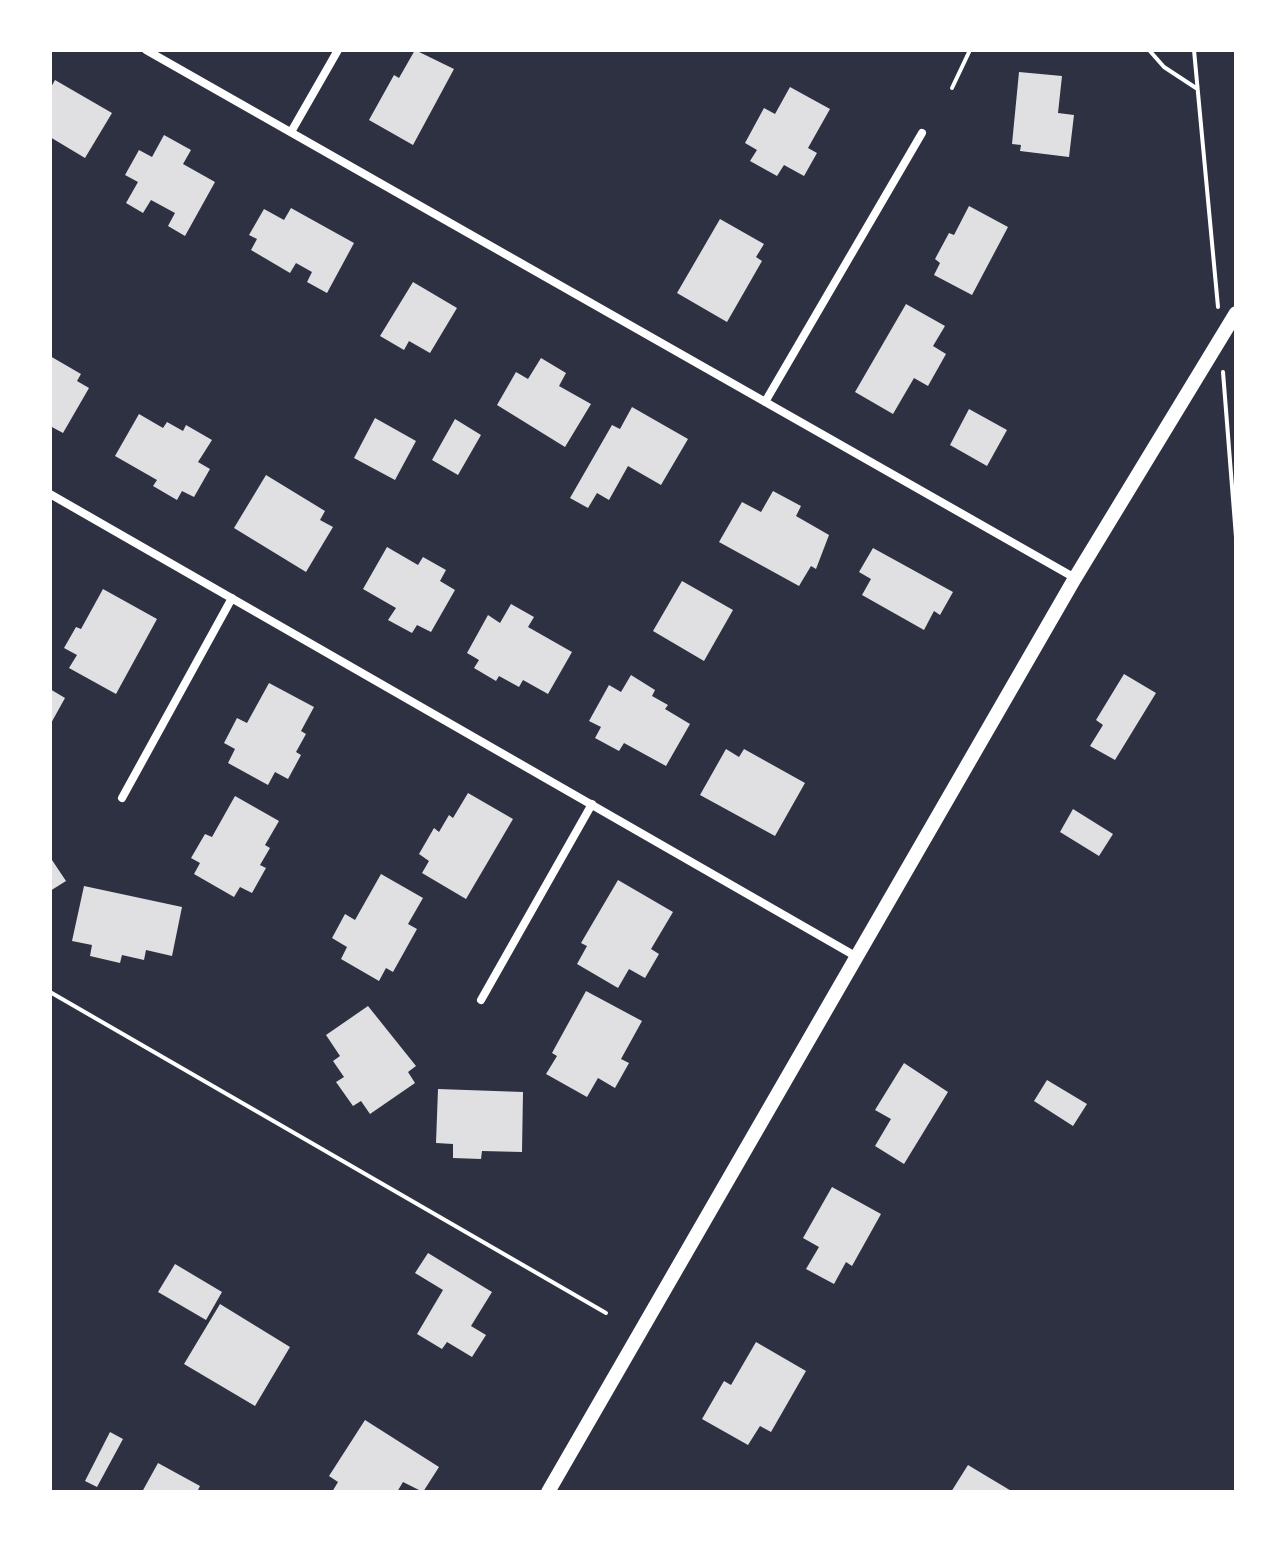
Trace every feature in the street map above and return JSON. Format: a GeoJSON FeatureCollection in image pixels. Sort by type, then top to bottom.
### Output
{"type":"FeatureCollection","features":[{"type":"Feature","properties":{"kind":"street"},"geometry":{"type":"LineString","coordinates":[[146,50],[1075,578]]}},
{"type":"Feature","properties":{"kind":"street"},"geometry":{"type":"LineString","coordinates":[[291,132],[338,50]]}},
{"type":"Feature","properties":{"kind":"street"},"geometry":{"type":"LineString","coordinates":[[765,402],[922,133]]}},
{"type":"Feature","properties":{"kind":"street"},"geometry":{"type":"LineString","coordinates":[[548,1492],[1075,578],[1236,313]]}},
{"type":"Feature","properties":{"kind":"street"},"geometry":{"type":"LineString","coordinates":[[50,494],[858,957]]}},
{"type":"Feature","properties":{"kind":"street"},"geometry":{"type":"LineString","coordinates":[[122,798],[232,598]]}},
{"type":"Feature","properties":{"kind":"street"},"geometry":{"type":"LineString","coordinates":[[481,1000],[592,804]]}},
{"type":"Feature","properties":{"kind":"path"},"geometry":{"type":"LineString","coordinates":[[952,88],[970,50]]}},
{"type":"Feature","properties":{"kind":"path"},"geometry":{"type":"LineString","coordinates":[[1149,50],[1164,67],[1197,89]]}},
{"type":"Feature","properties":{"kind":"path"},"geometry":{"type":"LineString","coordinates":[[1194,50],[1215,271]]}},
{"type":"Feature","properties":{"kind":"path"},"geometry":{"type":"LineString","coordinates":[[1222,368],[1236,537]]}},
{"type":"Feature","properties":{"kind":"path"},"geometry":{"type":"LineString","coordinates":[[50,992],[606,1313]]}},
{"type":"Feature","properties":{"kind":"building"},"geometry":{"type":"Polygon","coordinates":[[[415,50],[454,69],[413,145],[369,120],[394,75],[399,78],[415,50]]]}},
{"type":"Feature","properties":{"kind":"building"},"geometry":{"type":"Polygon","coordinates":[[[1019,72],[1062,76],[1058,113],[1074,115],[1069,157],[1020,151],[1021,145],[1012,144],[1019,72]]]}},
{"type":"Feature","properties":{"kind":"building"},"geometry":{"type":"Polygon","coordinates":[[[55,80],[112,113],[85,158],[50,137],[50,89],[55,80]]]}},
{"type":"Feature","properties":{"kind":"building"},"geometry":{"type":"Polygon","coordinates":[[[790,87],[830,109],[808,148],[817,153],[804,176],[784,165],[777,176],[750,161],[757,150],[745,143],[764,108],[775,114],[790,87]]]}},
{"type":"Feature","properties":{"kind":"building"},"geometry":{"type":"Polygon","coordinates":[[[164,135],[191,150],[183,164],[215,182],[185,236],[168,226],[175,213],[151,200],[143,213],[126,203],[138,182],[125,175],[139,150],[152,157],[164,135]]]}},
{"type":"Feature","properties":{"kind":"building"},"geometry":{"type":"Polygon","coordinates":[[[969,206],[1008,227],[972,295],[934,275],[940,263],[935,259],[949,233],[954,235],[969,206]]]}},
{"type":"Feature","properties":{"kind":"building"},"geometry":{"type":"Polygon","coordinates":[[[291,208],[354,243],[327,293],[307,282],[312,272],[296,263],[290,273],[251,250],[257,239],[249,235],[264,209],[284,220],[291,208]]]}},
{"type":"Feature","properties":{"kind":"building"},"geometry":{"type":"Polygon","coordinates":[[[720,219],[764,244],[756,257],[762,261],[727,322],[677,293],[720,219]]]}},
{"type":"Feature","properties":{"kind":"building"},"geometry":{"type":"Polygon","coordinates":[[[413,282],[457,308],[430,353],[409,341],[404,350],[380,336],[413,282]]]}},
{"type":"Feature","properties":{"kind":"building"},"geometry":{"type":"Polygon","coordinates":[[[906,304],[945,326],[933,346],[946,354],[928,386],[914,378],[893,414],[855,392],[906,304]]]}},
{"type":"Feature","properties":{"kind":"building"},"geometry":{"type":"Polygon","coordinates":[[[50,356],[81,374],[77,381],[89,388],[63,433],[50,426],[50,356]]]}},
{"type":"Feature","properties":{"kind":"building"},"geometry":{"type":"Polygon","coordinates":[[[541,358],[566,373],[559,386],[591,404],[565,447],[497,405],[516,372],[528,379],[541,358]]]}},
{"type":"Feature","properties":{"kind":"building"},"geometry":{"type":"Polygon","coordinates":[[[632,407],[688,439],[661,485],[628,466],[609,500],[597,493],[588,508],[570,498],[612,425],[620,429],[632,407]]]}},
{"type":"Feature","properties":{"kind":"building"},"geometry":{"type":"Polygon","coordinates":[[[969,409],[1007,430],[987,466],[950,445],[969,409]]]}},
{"type":"Feature","properties":{"kind":"building"},"geometry":{"type":"Polygon","coordinates":[[[139,414],[163,428],[167,422],[183,431],[186,425],[212,440],[198,462],[210,469],[194,497],[182,491],[177,500],[153,486],[157,480],[115,456],[139,414]]]}},
{"type":"Feature","properties":{"kind":"building"},"geometry":{"type":"Polygon","coordinates":[[[375,418],[416,441],[395,480],[354,458],[375,418]]]}},
{"type":"Feature","properties":{"kind":"building"},"geometry":{"type":"Polygon","coordinates":[[[455,419],[481,435],[458,475],[432,460],[455,419]]]}},
{"type":"Feature","properties":{"kind":"building"},"geometry":{"type":"Polygon","coordinates":[[[266,475],[325,511],[320,520],[333,527],[306,572],[234,528],[266,475]]]}},
{"type":"Feature","properties":{"kind":"building"},"geometry":{"type":"Polygon","coordinates":[[[773,491],[801,506],[796,516],[829,535],[816,569],[811,566],[799,586],[719,542],[742,502],[761,512],[773,491]]]}},
{"type":"Feature","properties":{"kind":"building"},"geometry":{"type":"Polygon","coordinates":[[[387,547],[418,565],[423,557],[446,570],[440,581],[455,590],[431,632],[417,625],[412,633],[388,620],[396,608],[363,589],[387,547]]]}},
{"type":"Feature","properties":{"kind":"building"},"geometry":{"type":"Polygon","coordinates":[[[873,548],[953,592],[940,615],[934,611],[924,630],[862,595],[871,579],[859,572],[873,548]]]}},
{"type":"Feature","properties":{"kind":"building"},"geometry":{"type":"Polygon","coordinates":[[[682,581],[733,610],[704,661],[653,631],[682,581]]]}},
{"type":"Feature","properties":{"kind":"building"},"geometry":{"type":"Polygon","coordinates":[[[103,589],[157,619],[116,694],[69,668],[77,655],[64,648],[76,627],[81,629],[103,589]]]}},
{"type":"Feature","properties":{"kind":"building"},"geometry":{"type":"Polygon","coordinates":[[[511,604],[534,617],[528,627],[572,652],[548,694],[523,680],[519,687],[499,676],[496,681],[474,668],[479,660],[467,653],[488,615],[500,623],[511,604]]]}},
{"type":"Feature","properties":{"kind":"building"},"geometry":{"type":"Polygon","coordinates":[[[1124,674],[1156,693],[1115,760],[1090,746],[1103,725],[1096,720],[1124,674]]]}},
{"type":"Feature","properties":{"kind":"building"},"geometry":{"type":"Polygon","coordinates":[[[631,675],[655,690],[652,696],[668,705],[665,709],[690,724],[666,766],[624,743],[619,751],[595,738],[601,727],[589,721],[609,685],[621,692],[631,675]]]}},
{"type":"Feature","properties":{"kind":"building"},"geometry":{"type":"Polygon","coordinates":[[[269,683],[314,707],[301,731],[306,734],[296,752],[301,755],[288,779],[275,772],[268,785],[228,763],[235,749],[224,743],[237,718],[247,723],[269,683]]]}},
{"type":"Feature","properties":{"kind":"building"},"geometry":{"type":"Polygon","coordinates":[[[50,689],[65,698],[50,725],[50,689]]]}},
{"type":"Feature","properties":{"kind":"building"},"geometry":{"type":"Polygon","coordinates":[[[726,749],[739,757],[744,749],[805,783],[775,836],[700,795],[726,749]]]}},
{"type":"Feature","properties":{"kind":"building"},"geometry":{"type":"Polygon","coordinates":[[[468,793],[513,819],[466,899],[422,873],[429,861],[419,854],[434,828],[439,832],[449,815],[453,818],[468,793]]]}},
{"type":"Feature","properties":{"kind":"building"},"geometry":{"type":"Polygon","coordinates":[[[235,796],[279,821],[265,845],[270,848],[260,865],[266,868],[252,893],[240,887],[234,897],[194,874],[200,863],[191,858],[205,834],[212,837],[235,796]]]}},
{"type":"Feature","properties":{"kind":"building"},"geometry":{"type":"Polygon","coordinates":[[[1073,809],[1113,834],[1099,856],[1060,832],[1073,809]]]}},
{"type":"Feature","properties":{"kind":"building"},"geometry":{"type":"Polygon","coordinates":[[[50,857],[66,881],[50,891],[50,857]]]}},
{"type":"Feature","properties":{"kind":"building"},"geometry":{"type":"Polygon","coordinates":[[[381,874],[423,898],[408,924],[417,929],[393,972],[386,968],[379,981],[341,959],[347,947],[332,938],[345,914],[355,920],[381,874]]]}},
{"type":"Feature","properties":{"kind":"building"},"geometry":{"type":"Polygon","coordinates":[[[618,880],[673,912],[651,949],[659,954],[645,978],[629,969],[618,988],[577,964],[587,946],[581,943],[618,880]]]}},
{"type":"Feature","properties":{"kind":"building"},"geometry":{"type":"Polygon","coordinates":[[[84,886],[182,907],[172,956],[146,950],[144,960],[122,955],[120,963],[90,956],[92,945],[72,941],[84,886]]]}},
{"type":"Feature","properties":{"kind":"building"},"geometry":{"type":"Polygon","coordinates":[[[586,991],[642,1021],[621,1059],[629,1063],[615,1088],[598,1078],[587,1097],[546,1074],[557,1056],[552,1053],[586,991]]]}},
{"type":"Feature","properties":{"kind":"building"},"geometry":{"type":"Polygon","coordinates":[[[368,1006],[416,1066],[408,1072],[415,1083],[370,1114],[361,1101],[353,1106],[336,1082],[344,1077],[333,1061],[340,1056],[326,1035],[368,1006]]]}},
{"type":"Feature","properties":{"kind":"building"},"geometry":{"type":"Polygon","coordinates":[[[904,1063],[948,1092],[904,1164],[875,1146],[891,1119],[875,1110],[904,1063]]]}},
{"type":"Feature","properties":{"kind":"building"},"geometry":{"type":"Polygon","coordinates":[[[1047,1080],[1087,1104],[1073,1126],[1034,1101],[1047,1080]]]}},
{"type":"Feature","properties":{"kind":"building"},"geometry":{"type":"Polygon","coordinates":[[[438,1089],[523,1092],[522,1152],[482,1151],[481,1159],[453,1158],[453,1144],[436,1143],[438,1089]]]}},
{"type":"Feature","properties":{"kind":"building"},"geometry":{"type":"Polygon","coordinates":[[[832,1187],[881,1214],[852,1266],[846,1262],[834,1284],[806,1269],[819,1247],[803,1238],[832,1187]]]}},
{"type":"Feature","properties":{"kind":"building"},"geometry":{"type":"Polygon","coordinates":[[[428,1253],[492,1292],[471,1326],[486,1335],[472,1357],[447,1342],[442,1349],[417,1334],[443,1290],[415,1273],[428,1253]]]}},
{"type":"Feature","properties":{"kind":"building"},"geometry":{"type":"Polygon","coordinates":[[[175,1264],[222,1292],[206,1320],[158,1292],[175,1264]]]}},
{"type":"Feature","properties":{"kind":"building"},"geometry":{"type":"Polygon","coordinates":[[[220,1304],[290,1347],[255,1406],[184,1364],[220,1304]]]}},
{"type":"Feature","properties":{"kind":"building"},"geometry":{"type":"Polygon","coordinates":[[[756,1342],[806,1371],[771,1432],[760,1426],[748,1445],[702,1419],[724,1381],[731,1385],[756,1342]]]}},
{"type":"Feature","properties":{"kind":"building"},"geometry":{"type":"Polygon","coordinates":[[[365,1420],[439,1467],[423,1492],[403,1482],[397,1492],[332,1492],[338,1482],[329,1476],[365,1420]]]}},
{"type":"Feature","properties":{"kind":"building"},"geometry":{"type":"Polygon","coordinates":[[[110,1432],[123,1439],[97,1487],[85,1481],[110,1432]]]}},
{"type":"Feature","properties":{"kind":"building"},"geometry":{"type":"Polygon","coordinates":[[[158,1463],[200,1486],[197,1492],[142,1492],[158,1463]]]}},
{"type":"Feature","properties":{"kind":"building"},"geometry":{"type":"Polygon","coordinates":[[[968,1465],[1013,1492],[951,1492],[968,1465]]]}}]}
